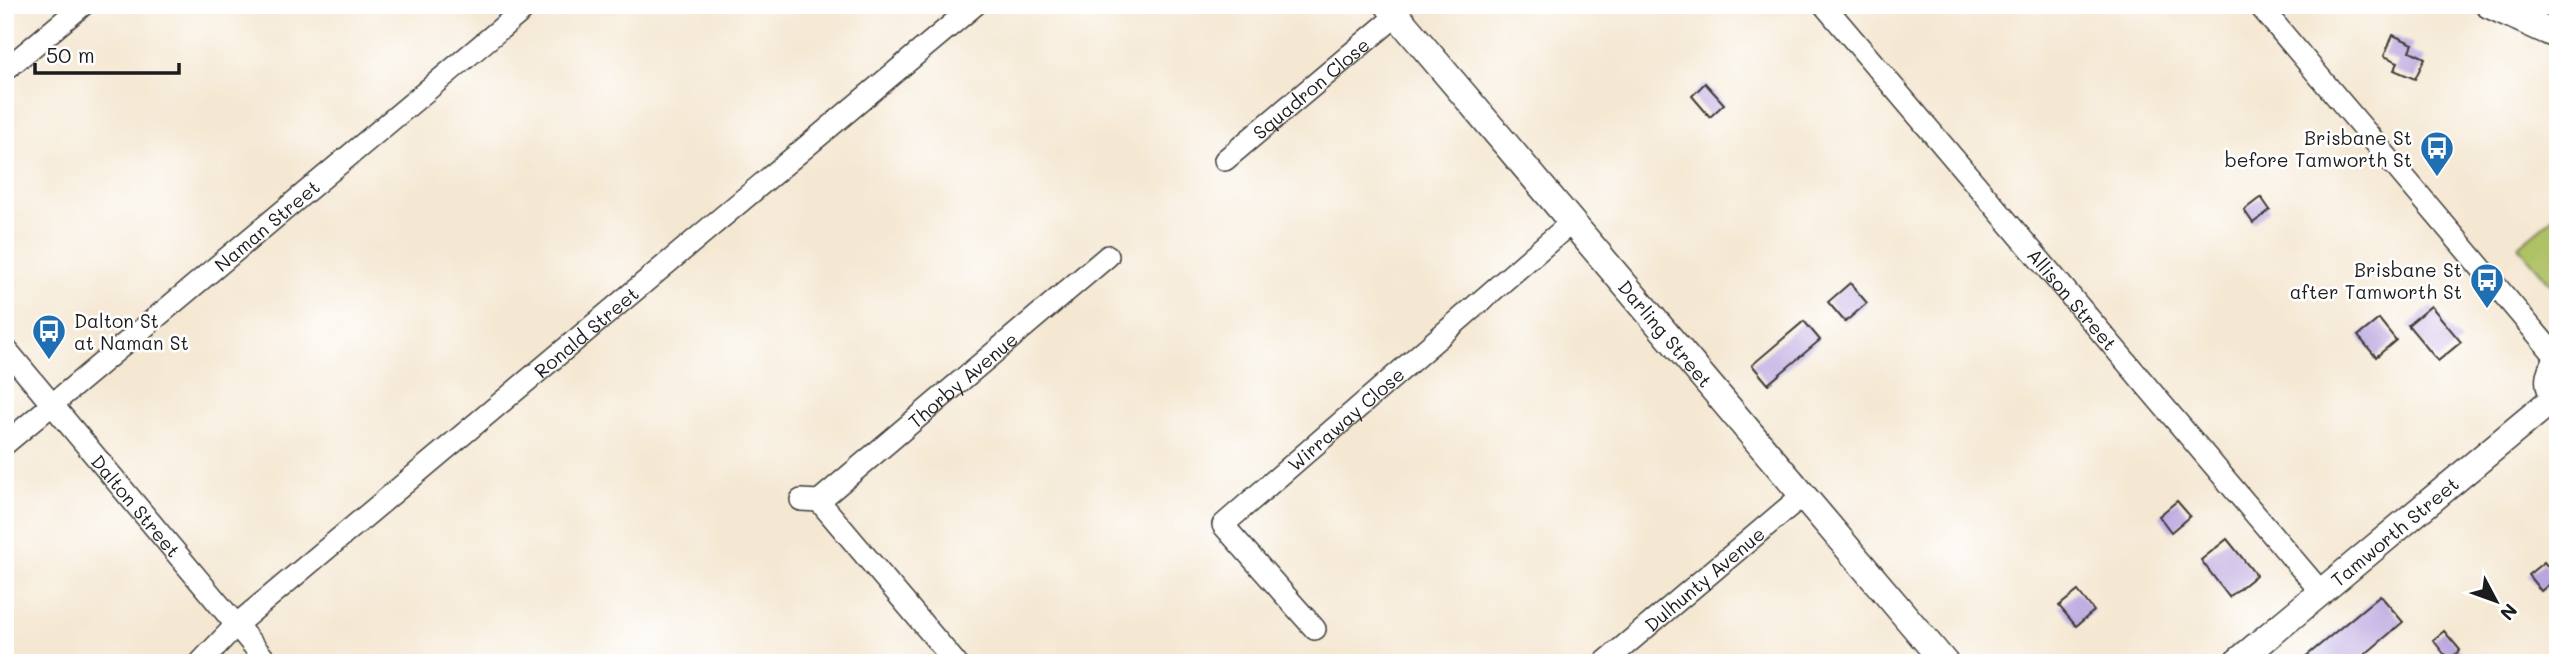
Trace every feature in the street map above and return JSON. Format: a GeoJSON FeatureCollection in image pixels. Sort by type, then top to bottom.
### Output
{"type":"FeatureCollection","features":[{"type":"Feature","properties":{"kind":"street"},"geometry":{"type":"LineString","coordinates":[[5,70],[83,5]]}},
{"type":"Feature","properties":{"kind":"street","name":"Naman Street"},"geometry":{"type":"LineString","coordinates":[[5,444],[529,5]]}},
{"type":"Feature","properties":{"kind":"street","name":"Ronald Street"},"geometry":{"type":"LineString","coordinates":[[200,663],[236,625],[975,5]]}},
{"type":"Feature","properties":{"kind":"street","name":"Allison Street"},"geometry":{"type":"LineString","coordinates":[[1824,5],[2321,592]]}},
{"type":"Feature","properties":{"kind":"street"},"geometry":{"type":"LineString","coordinates":[[2259,5],[2558,360],[2552,366],[2548,382],[2556,399]]}},
{"type":"Feature","properties":{"kind":"street"},"geometry":{"type":"LineString","coordinates":[[2488,5],[2558,37]]}},
{"type":"Feature","properties":{"kind":"street","name":"Squadron Close"},"geometry":{"type":"LineString","coordinates":[[1225,160],[1392,10]]}},
{"type":"Feature","properties":{"kind":"street","name":"Darling Street"},"geometry":{"type":"LineString","coordinates":[[1392,10],[1945,663]]}},
{"type":"Feature","properties":{"kind":"street","name":"Wirraway Close"},"geometry":{"type":"LineString","coordinates":[[1315,629],[1223,525],[1573,221]]}},
{"type":"Feature","properties":{"kind":"street","name":"Thorby Avenue"},"geometry":{"type":"LineString","coordinates":[[956,663],[810,501],[1108,256]]}},
{"type":"Feature","properties":{"kind":"street","name":"Dalton Street"},"geometry":{"type":"LineString","coordinates":[[5,348],[268,663]]}},
{"type":"Feature","properties":{"kind":"street","name":"Tamworth Street"},"geometry":{"type":"LineString","coordinates":[[2236,663],[2556,399]]}},
{"type":"Feature","properties":{"kind":"street","name":"Dulhunty Avenue"},"geometry":{"type":"LineString","coordinates":[[1604,663],[1804,494]]}},
{"type":"Feature","properties":{"kind":"green space"},"geometry":{"type":"Polygon","coordinates":[[[2558,213],[2558,293],[2518,246],[2558,213]]]}},
{"type":"Feature","properties":{"kind":"building"},"geometry":{"type":"Polygon","coordinates":[[[2393,35],[2413,44],[2410,51],[2425,58],[2415,79],[2394,70],[2398,62],[2384,56],[2393,35]]]}},
{"type":"Feature","properties":{"kind":"building"},"geometry":{"type":"Polygon","coordinates":[[[1705,83],[1724,104],[1710,117],[1692,96],[1705,83]]]}},
{"type":"Feature","properties":{"kind":"building"},"geometry":{"type":"Polygon","coordinates":[[[2261,197],[2270,210],[2253,223],[2244,210],[2261,197]]]}},
{"type":"Feature","properties":{"kind":"building"},"geometry":{"type":"Polygon","coordinates":[[[1850,283],[1867,303],[1845,322],[1828,302],[1850,283]]]}},
{"type":"Feature","properties":{"kind":"building"},"geometry":{"type":"Polygon","coordinates":[[[2431,306],[2461,342],[2438,361],[2408,325],[2431,306]]]}},
{"type":"Feature","properties":{"kind":"building"},"geometry":{"type":"Polygon","coordinates":[[[2379,319],[2396,340],[2376,357],[2358,336],[2379,319]]]}},
{"type":"Feature","properties":{"kind":"building"},"geometry":{"type":"Polygon","coordinates":[[[1804,321],[1820,340],[1768,384],[1752,365],[1804,321]]]}},
{"type":"Feature","properties":{"kind":"building"},"geometry":{"type":"Polygon","coordinates":[[[2177,501],[2190,516],[2171,532],[2159,516],[2177,501]]]}},
{"type":"Feature","properties":{"kind":"building"},"geometry":{"type":"Polygon","coordinates":[[[2227,539],[2256,575],[2229,597],[2201,560],[2227,539]]]}},
{"type":"Feature","properties":{"kind":"building"},"geometry":{"type":"Polygon","coordinates":[[[2544,562],[2557,578],[2541,591],[2528,575],[2544,562]]]}},
{"type":"Feature","properties":{"kind":"building"},"geometry":{"type":"Polygon","coordinates":[[[2078,591],[2094,611],[2076,626],[2059,606],[2078,591]]]}},
{"type":"Feature","properties":{"kind":"building"},"geometry":{"type":"Polygon","coordinates":[[[2380,595],[2403,622],[2355,663],[2298,663],[2380,595]]]}},
{"type":"Feature","properties":{"kind":"building"},"geometry":{"type":"Polygon","coordinates":[[[2444,631],[2460,650],[2449,660],[2433,640],[2444,631]]]}},
{"type":"Feature","properties":{"kind":"place","name":"Brisbane St before Tamworth St"},"geometry":{"type":"Point","coordinates":[2437,178]}},
{"type":"Feature","properties":{"kind":"place","name":"Brisbane St after Tamworth St"},"geometry":{"type":"Point","coordinates":[2487,310]}},
{"type":"Feature","properties":{"kind":"place","name":"Dalton St at Naman St"},"geometry":{"type":"Point","coordinates":[49,361]}}]}
